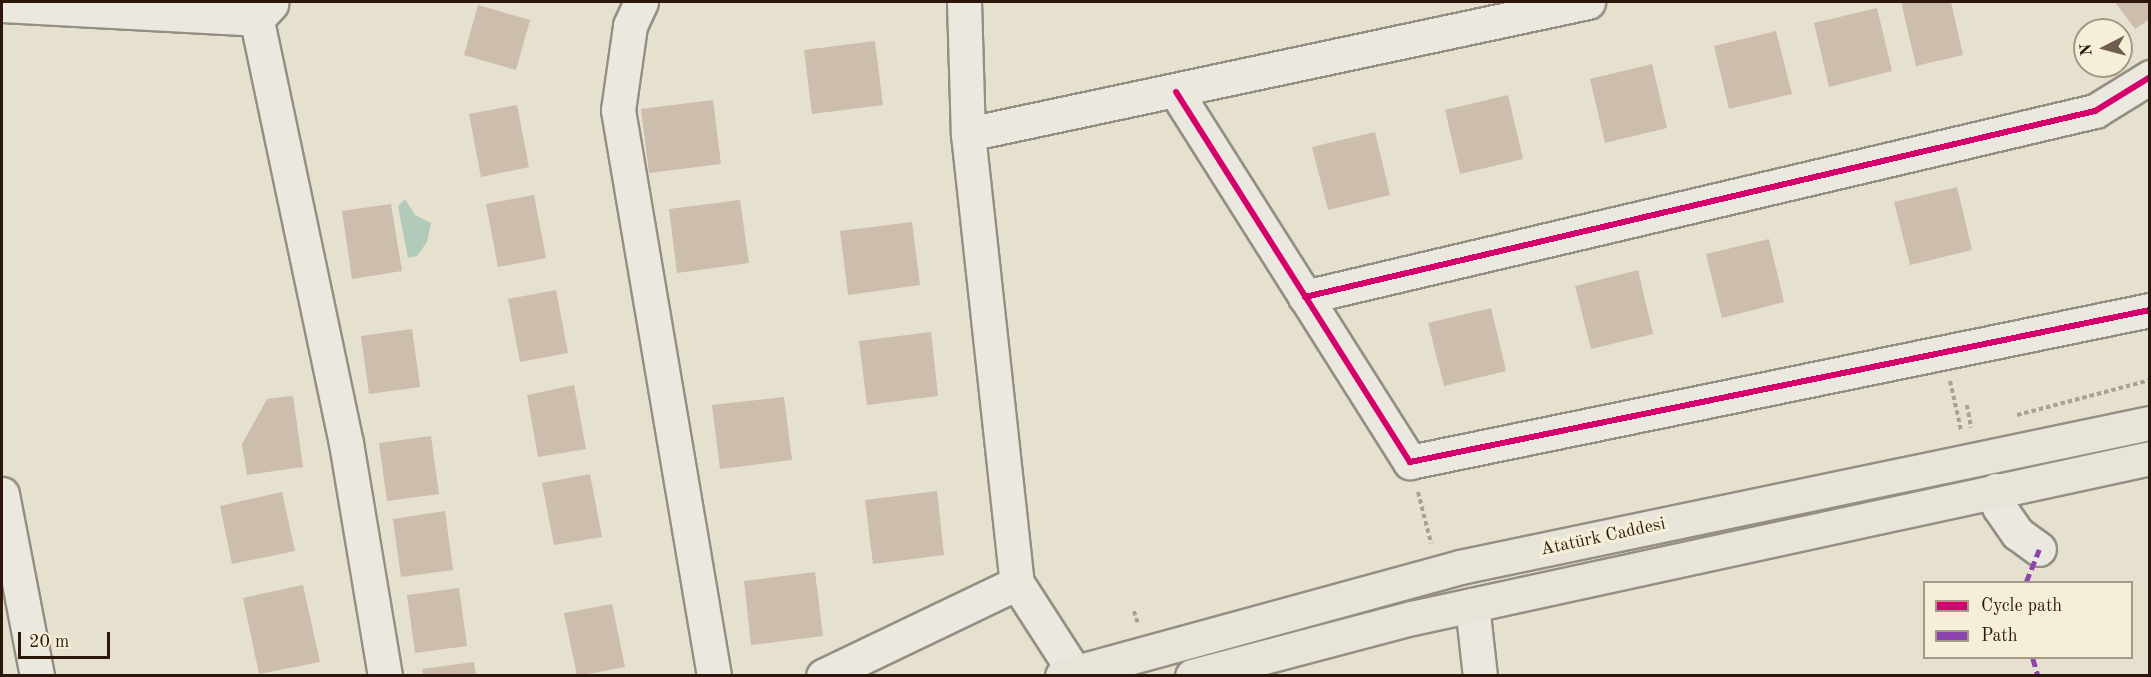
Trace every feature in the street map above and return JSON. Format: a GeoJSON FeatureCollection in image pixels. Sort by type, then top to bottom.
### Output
{"type":"FeatureCollection","features":[{"type":"Feature","properties":{"kind":"main road","name":"Atatürk Caddesi"},"geometry":{"type":"LineString","coordinates":[[1072,674],[1439,573],[2150,423]]}},
{"type":"Feature","properties":{"kind":"main road"},"geometry":{"type":"LineString","coordinates":[[1192,675],[1472,605],[2150,458]]}},
{"type":"Feature","properties":{"kind":"street"},"geometry":{"type":"LineString","coordinates":[[641,2],[630,26],[618,110],[714,675]]}},
{"type":"Feature","properties":{"kind":"street"},"geometry":{"type":"LineString","coordinates":[[964,2],[968,134],[1017,583],[1072,674]]}},
{"type":"Feature","properties":{"kind":"street"},"geometry":{"type":"LineString","coordinates":[[968,134],[1176,92],[1588,2]]}},
{"type":"Feature","properties":{"kind":"street"},"geometry":{"type":"LineString","coordinates":[[2,5],[261,7],[346,443],[385,675]]}},
{"type":"Feature","properties":{"kind":"street"},"geometry":{"type":"LineString","coordinates":[[1305,297],[2095,111],[2150,77]]}},
{"type":"Feature","properties":{"kind":"street"},"geometry":{"type":"LineString","coordinates":[[1176,92],[1410,462],[2150,310]]}},
{"type":"Feature","properties":{"kind":"street"},"geometry":{"type":"LineString","coordinates":[[1996,490],[2000,507],[2017,533],[2039,549]]}},
{"type":"Feature","properties":{"kind":"street"},"geometry":{"type":"LineString","coordinates":[[2,494],[37,675]]}},
{"type":"Feature","properties":{"kind":"street"},"geometry":{"type":"LineString","coordinates":[[823,675],[1017,583]]}},
{"type":"Feature","properties":{"kind":"street"},"geometry":{"type":"LineString","coordinates":[[1472,605],[1480,675]]}},
{"type":"Feature","properties":{"kind":"path"},"geometry":{"type":"LineString","coordinates":[[1943,352],[1962,437],[1973,434]]}},
{"type":"Feature","properties":{"kind":"path"},"geometry":{"type":"LineString","coordinates":[[2007,418],[2150,380]]}},
{"type":"Feature","properties":{"kind":"path"},"geometry":{"type":"LineString","coordinates":[[1410,462],[1439,573]]}},
{"type":"Feature","properties":{"kind":"shaded area"},"geometry":{"type":"Polygon","coordinates":[[[405,199],[415,215],[431,223],[427,242],[417,256],[408,258],[398,206],[405,199]]]}},
{"type":"Feature","properties":{"kind":"building"},"geometry":{"type":"Polygon","coordinates":[[[1901,2],[1951,2],[1963,55],[1916,66],[1901,2]]]}},
{"type":"Feature","properties":{"kind":"building"},"geometry":{"type":"Polygon","coordinates":[[[2115,2],[2150,2],[2150,19],[2135,29],[2133,18],[2127,18],[2115,2]]]}},
{"type":"Feature","properties":{"kind":"building"},"geometry":{"type":"Polygon","coordinates":[[[478,5],[530,20],[516,70],[464,55],[478,5]]]}},
{"type":"Feature","properties":{"kind":"building"},"geometry":{"type":"Polygon","coordinates":[[[1877,8],[1892,71],[1829,87],[1814,23],[1877,8]]]}},
{"type":"Feature","properties":{"kind":"building"},"geometry":{"type":"Polygon","coordinates":[[[1776,31],[1792,94],[1729,109],[1714,46],[1776,31]]]}},
{"type":"Feature","properties":{"kind":"building"},"geometry":{"type":"Polygon","coordinates":[[[875,41],[883,105],[812,114],[804,50],[875,41]]]}},
{"type":"Feature","properties":{"kind":"building"},"geometry":{"type":"Polygon","coordinates":[[[1652,64],[1667,128],[1605,143],[1590,79],[1652,64]]]}},
{"type":"Feature","properties":{"kind":"building"},"geometry":{"type":"Polygon","coordinates":[[[1508,95],[1523,159],[1460,174],[1445,110],[1508,95]]]}},
{"type":"Feature","properties":{"kind":"building"},"geometry":{"type":"Polygon","coordinates":[[[713,100],[721,164],[649,173],[641,109],[713,100]]]}},
{"type":"Feature","properties":{"kind":"building"},"geometry":{"type":"Polygon","coordinates":[[[517,105],[529,167],[481,177],[469,114],[517,105]]]}},
{"type":"Feature","properties":{"kind":"building"},"geometry":{"type":"Polygon","coordinates":[[[1375,132],[1390,195],[1328,210],[1312,147],[1375,132]]]}},
{"type":"Feature","properties":{"kind":"building"},"geometry":{"type":"Polygon","coordinates":[[[1957,187],[1972,250],[1910,265],[1894,202],[1957,187]]]}},
{"type":"Feature","properties":{"kind":"building"},"geometry":{"type":"Polygon","coordinates":[[[534,195],[546,258],[498,267],[486,204],[534,195]]]}},
{"type":"Feature","properties":{"kind":"building"},"geometry":{"type":"Polygon","coordinates":[[[740,200],[749,263],[677,273],[669,209],[740,200]]]}},
{"type":"Feature","properties":{"kind":"building"},"geometry":{"type":"Polygon","coordinates":[[[391,204],[402,271],[352,279],[342,211],[391,204]]]}},
{"type":"Feature","properties":{"kind":"building"},"geometry":{"type":"Polygon","coordinates":[[[912,222],[920,285],[848,295],[840,231],[912,222]]]}},
{"type":"Feature","properties":{"kind":"building"},"geometry":{"type":"Polygon","coordinates":[[[1769,239],[1784,302],[1722,318],[1706,254],[1769,239]]]}},
{"type":"Feature","properties":{"kind":"building"},"geometry":{"type":"Polygon","coordinates":[[[1638,270],[1653,334],[1591,349],[1575,286],[1638,270]]]}},
{"type":"Feature","properties":{"kind":"building"},"geometry":{"type":"Polygon","coordinates":[[[556,290],[568,353],[520,362],[508,299],[556,290]]]}},
{"type":"Feature","properties":{"kind":"building"},"geometry":{"type":"Polygon","coordinates":[[[1491,308],[1506,371],[1444,386],[1428,323],[1491,308]]]}},
{"type":"Feature","properties":{"kind":"building"},"geometry":{"type":"Polygon","coordinates":[[[412,329],[420,387],[369,394],[361,336],[412,329]]]}},
{"type":"Feature","properties":{"kind":"building"},"geometry":{"type":"Polygon","coordinates":[[[931,332],[938,396],[867,405],[859,341],[931,332]]]}},
{"type":"Feature","properties":{"kind":"building"},"geometry":{"type":"Polygon","coordinates":[[[574,385],[586,449],[538,457],[527,395],[574,385]]]}},
{"type":"Feature","properties":{"kind":"building"},"geometry":{"type":"Polygon","coordinates":[[[293,396],[303,467],[247,475],[242,444],[267,399],[293,396]]]}},
{"type":"Feature","properties":{"kind":"building"},"geometry":{"type":"Polygon","coordinates":[[[784,397],[792,460],[720,469],[712,405],[784,397]]]}},
{"type":"Feature","properties":{"kind":"building"},"geometry":{"type":"Polygon","coordinates":[[[431,436],[439,494],[387,501],[379,443],[431,436]]]}},
{"type":"Feature","properties":{"kind":"building"},"geometry":{"type":"Polygon","coordinates":[[[590,474],[602,537],[554,545],[542,483],[590,474]]]}},
{"type":"Feature","properties":{"kind":"building"},"geometry":{"type":"Polygon","coordinates":[[[937,491],[944,555],[873,564],[865,500],[937,491]]]}},
{"type":"Feature","properties":{"kind":"building"},"geometry":{"type":"Polygon","coordinates":[[[282,492],[295,551],[232,564],[220,506],[282,492]]]}},
{"type":"Feature","properties":{"kind":"building"},"geometry":{"type":"Polygon","coordinates":[[[445,511],[453,570],[401,577],[393,519],[445,511]]]}},
{"type":"Feature","properties":{"kind":"building"},"geometry":{"type":"Polygon","coordinates":[[[815,572],[823,636],[751,645],[744,581],[815,572]]]}},
{"type":"Feature","properties":{"kind":"building"},"geometry":{"type":"Polygon","coordinates":[[[303,585],[320,662],[259,674],[243,598],[303,585]]]}},
{"type":"Feature","properties":{"kind":"building"},"geometry":{"type":"Polygon","coordinates":[[[459,588],[467,646],[415,653],[407,595],[459,588]]]}},
{"type":"Feature","properties":{"kind":"building"},"geometry":{"type":"Polygon","coordinates":[[[612,604],[625,667],[577,676],[564,613],[612,604]]]}},
{"type":"Feature","properties":{"kind":"building"},"geometry":{"type":"Polygon","coordinates":[[[474,662],[476,676],[423,676],[422,669],[474,662]]]}},
{"type":"Feature","properties":{"kind":"marked path"},"geometry":{"type":"LineString","coordinates":[[2026,581],[2039,549]]}},
{"type":"Feature","properties":{"kind":"marked path"},"geometry":{"type":"LineString","coordinates":[[2033,659],[2038,676]]}},
{"type":"Feature","properties":{"kind":"cycle path"},"geometry":{"type":"LineString","coordinates":[[1305,297],[2095,111],[2150,77]]}},
{"type":"Feature","properties":{"kind":"cycle path"},"geometry":{"type":"LineString","coordinates":[[1176,92],[1410,462],[2150,310]]}}]}
